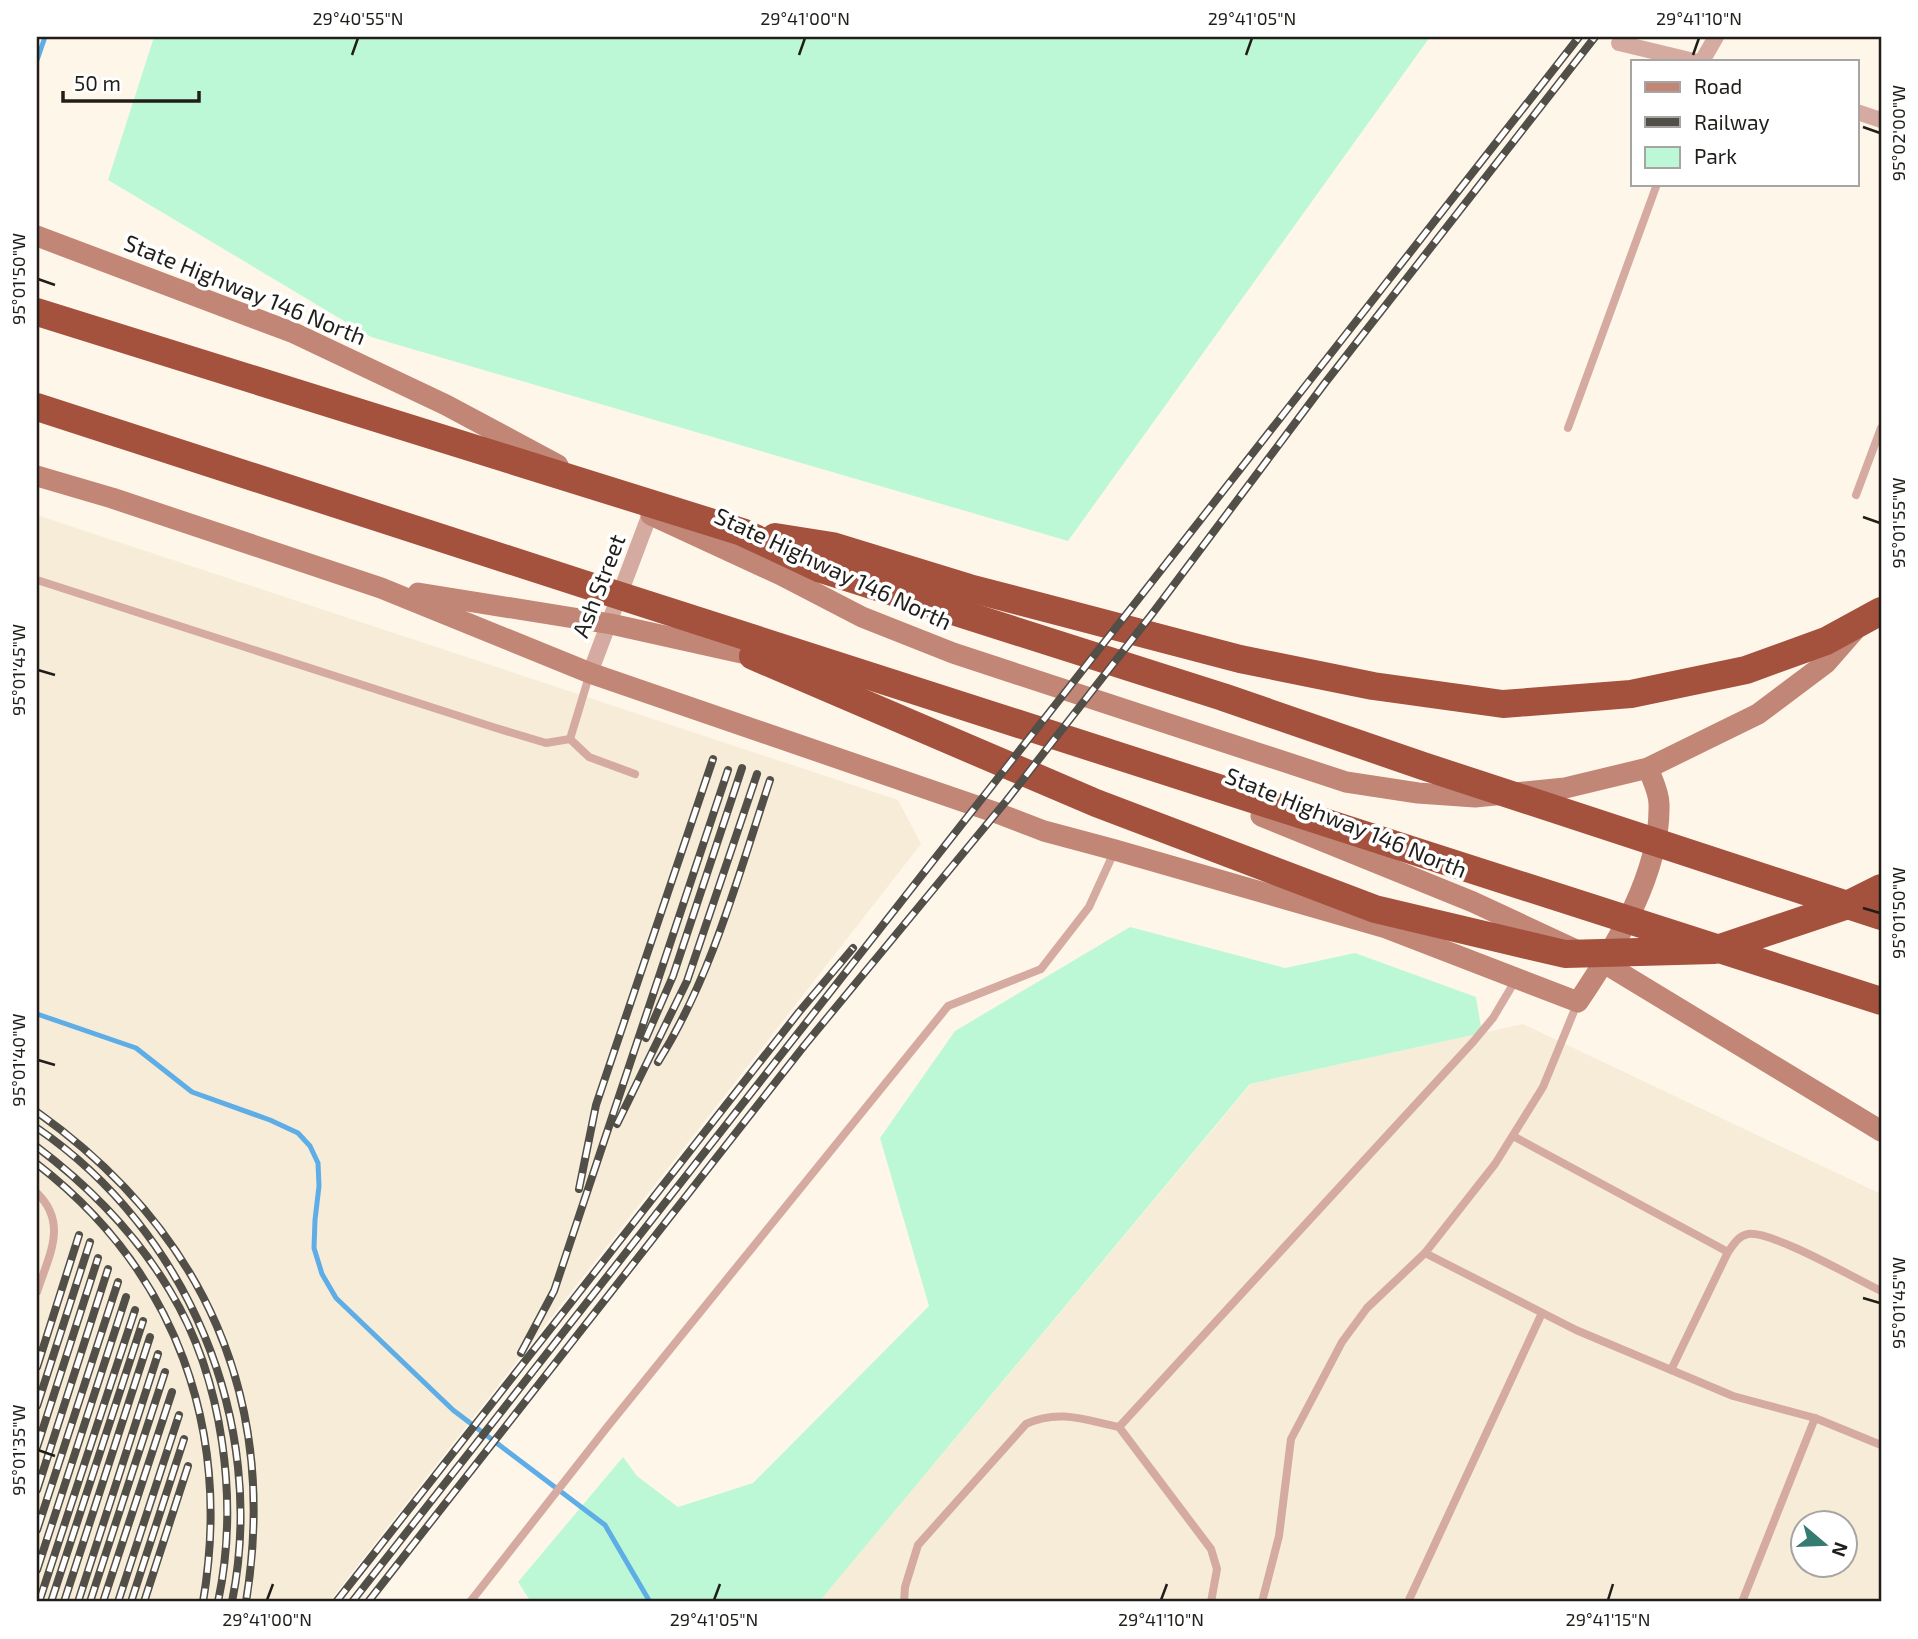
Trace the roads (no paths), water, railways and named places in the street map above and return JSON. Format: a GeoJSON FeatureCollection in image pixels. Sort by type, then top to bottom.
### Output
{"type":"FeatureCollection","features":[{"type":"Feature","properties":{"kind":"highway"},"geometry":{"type":"LineString","coordinates":[[37,312],[742,532],[833,573],[1223,697],[1423,766],[1881,916]]}},
{"type":"Feature","properties":{"kind":"highway"},"geometry":{"type":"LineString","coordinates":[[37,407],[1881,1001]]}},
{"type":"Feature","properties":{"kind":"highway"},"geometry":{"type":"LineString","coordinates":[[742,532],[832,546],[969,588],[1240,659],[1373,686],[1503,704],[1631,694],[1746,670],[1826,641],[1881,611]]}},
{"type":"Feature","properties":{"kind":"highway"},"geometry":{"type":"LineString","coordinates":[[596,589],[1096,803],[1349,900],[1375,909],[1564,954],[1714,950],[1845,906],[1881,888]]}},
{"type":"Feature","properties":{"kind":"main road","name":"State Highway 146 North"},"geometry":{"type":"LineString","coordinates":[[37,236],[293,333],[446,405],[650,514],[781,575],[862,617],[953,653],[1346,782],[1418,793],[1475,797],[1565,788],[1648,768],[1758,714],[1826,663],[1881,601]]}},
{"type":"Feature","properties":{"kind":"main road","name":"State Highway 146 North"},"geometry":{"type":"LineString","coordinates":[[37,477],[381,588],[590,673],[1044,831],[1386,928],[1578,1002]]}},
{"type":"Feature","properties":{"kind":"main road","name":"State Highway 146 North"},"geometry":{"type":"LineString","coordinates":[[381,588],[611,624],[915,691],[1212,797],[1473,902],[1604,962],[1881,1131]]}},
{"type":"Feature","properties":{"kind":"main road"},"geometry":{"type":"LineString","coordinates":[[1578,1002],[1604,962],[1639,898],[1656,838],[1660,802],[1648,768]]}},
{"type":"Feature","properties":{"kind":"street"},"geometry":{"type":"LineString","coordinates":[[1703,60],[1716,37]]}},
{"type":"Feature","properties":{"kind":"street"},"geometry":{"type":"LineString","coordinates":[[1619,43],[1690,60]]}},
{"type":"Feature","properties":{"kind":"street"},"geometry":{"type":"LineString","coordinates":[[1858,112],[1881,120]]}},
{"type":"Feature","properties":{"kind":"street","name":"Ash Street"},"geometry":{"type":"LineString","coordinates":[[590,673],[611,624],[650,514]]}},
{"type":"Feature","properties":{"kind":"lane"},"geometry":{"type":"LineString","coordinates":[[1567,428],[1656,186]]}},
{"type":"Feature","properties":{"kind":"lane"},"geometry":{"type":"LineString","coordinates":[[1856,495],[1881,428]]}},
{"type":"Feature","properties":{"kind":"lane"},"geometry":{"type":"LineString","coordinates":[[37,580],[546,743],[570,739]]}},
{"type":"Feature","properties":{"kind":"lane"},"geometry":{"type":"LineString","coordinates":[[570,739],[590,673]]}},
{"type":"Feature","properties":{"kind":"lane"},"geometry":{"type":"LineString","coordinates":[[570,739],[589,757],[635,774]]}},
{"type":"Feature","properties":{"kind":"lane"},"geometry":{"type":"LineString","coordinates":[[470,1602],[608,1426],[948,1006],[1041,969],[1089,906],[1115,850]]}},
{"type":"Feature","properties":{"kind":"lane"},"geometry":{"type":"LineString","coordinates":[[1119,1427],[1473,1042],[1493,1018],[1516,978]]}},
{"type":"Feature","properties":{"kind":"lane"},"geometry":{"type":"LineString","coordinates":[[1262,1602],[1279,1536],[1291,1439],[1349,1334],[1367,1308],[1425,1253],[1495,1164],[1543,1087],[1578,1002]]}},
{"type":"Feature","properties":{"kind":"lane"},"geometry":{"type":"LineString","coordinates":[[1513,1136],[1728,1252]]}},
{"type":"Feature","properties":{"kind":"lane"},"geometry":{"type":"LineString","coordinates":[[37,1193],[50,1207],[55,1221],[54,1238],[37,1292]]}},
{"type":"Feature","properties":{"kind":"lane"},"geometry":{"type":"LineString","coordinates":[[1671,1370],[1728,1252],[1743,1235],[1752,1233],[1784,1243],[1881,1292]]}},
{"type":"Feature","properties":{"kind":"lane"},"geometry":{"type":"LineString","coordinates":[[1425,1253],[1576,1329],[1671,1370],[1733,1396],[1815,1418],[1881,1445]]}},
{"type":"Feature","properties":{"kind":"lane"},"geometry":{"type":"LineString","coordinates":[[1408,1602],[1542,1312]]}},
{"type":"Feature","properties":{"kind":"lane"},"geometry":{"type":"LineString","coordinates":[[904,1602],[905,1587],[918,1545],[1026,1424],[1041,1417],[1059,1415],[1119,1427],[1211,1549],[1217,1569],[1211,1602]]}},
{"type":"Feature","properties":{"kind":"lane"},"geometry":{"type":"LineString","coordinates":[[1742,1602],[1815,1418]]}},
{"type":"Feature","properties":{"kind":"waterway"},"geometry":{"type":"LineString","coordinates":[[37,60],[45,37]]}},
{"type":"Feature","properties":{"kind":"waterway"},"geometry":{"type":"LineString","coordinates":[[37,1014],[136,1048],[192,1092],[298,1133],[310,1146],[318,1163],[314,1248],[322,1274],[336,1298],[453,1410],[605,1525],[650,1602]]}},
{"type":"Feature","properties":{"kind":"railway"},"geometry":{"type":"LineString","coordinates":[[352,1602],[1579,37]]}},
{"type":"Feature","properties":{"kind":"railway"},"geometry":{"type":"LineString","coordinates":[[368,1602],[804,1046],[1007,800],[1152,614],[1325,383],[1595,37]]}},
{"type":"Feature","properties":{"kind":"railway"},"geometry":{"type":"LineString","coordinates":[[579,1189],[596,1105],[713,759]]}},
{"type":"Feature","properties":{"kind":"railway"},"geometry":{"type":"LineString","coordinates":[[646,1038],[673,976],[742,768]]}},
{"type":"Feature","properties":{"kind":"railway"},"geometry":{"type":"LineString","coordinates":[[521,1353],[554,1291],[728,770]]}},
{"type":"Feature","properties":{"kind":"railway"},"geometry":{"type":"LineString","coordinates":[[617,1124],[687,981],[757,774]]}},
{"type":"Feature","properties":{"kind":"railway"},"geometry":{"type":"LineString","coordinates":[[658,1062],[677,1029],[709,960],[770,780]]}},
{"type":"Feature","properties":{"kind":"railway"},"geometry":{"type":"LineString","coordinates":[[336,1602],[799,1012],[853,948]]}},
{"type":"Feature","properties":{"kind":"railway"},"geometry":{"type":"LineString","coordinates":[[37,1112],[95,1159],[145,1210],[185,1266],[216,1325],[238,1389],[251,1456],[253,1527],[246,1602]]}},
{"type":"Feature","properties":{"kind":"railway"},"geometry":{"type":"LineString","coordinates":[[37,1128],[90,1171],[136,1220],[175,1276],[205,1336],[226,1400],[238,1466],[240,1534],[232,1602]]}},
{"type":"Feature","properties":{"kind":"railway"},"geometry":{"type":"LineString","coordinates":[[37,1147],[93,1195],[142,1250],[170,1291],[203,1363],[222,1443],[226,1484],[227,1524],[218,1602]]}},
{"type":"Feature","properties":{"kind":"railway"},"geometry":{"type":"LineString","coordinates":[[37,1164],[86,1207],[126,1254],[159,1305],[183,1359],[200,1416],[209,1476],[210,1538],[203,1602]]}},
{"type":"Feature","properties":{"kind":"railway"},"geometry":{"type":"LineString","coordinates":[[37,1367],[79,1235]]}},
{"type":"Feature","properties":{"kind":"railway"},"geometry":{"type":"LineString","coordinates":[[37,1406],[90,1242]]}},
{"type":"Feature","properties":{"kind":"railway"},"geometry":{"type":"LineString","coordinates":[[37,1447],[98,1258]]}},
{"type":"Feature","properties":{"kind":"railway"},"geometry":{"type":"LineString","coordinates":[[37,1490],[108,1269]]}},
{"type":"Feature","properties":{"kind":"railway"},"geometry":{"type":"LineString","coordinates":[[37,1530],[118,1282]]}},
{"type":"Feature","properties":{"kind":"railway"},"geometry":{"type":"LineString","coordinates":[[37,1570],[126,1297]]}},
{"type":"Feature","properties":{"kind":"railway"},"geometry":{"type":"LineString","coordinates":[[39,1602],[135,1310]]}},
{"type":"Feature","properties":{"kind":"railway"},"geometry":{"type":"LineString","coordinates":[[51,1602],[143,1321]]}},
{"type":"Feature","properties":{"kind":"railway"},"geometry":{"type":"LineString","coordinates":[[64,1602],[150,1337]]}},
{"type":"Feature","properties":{"kind":"railway"},"geometry":{"type":"LineString","coordinates":[[78,1602],[158,1354]]}},
{"type":"Feature","properties":{"kind":"railway"},"geometry":{"type":"LineString","coordinates":[[90,1602],[165,1372]]}},
{"type":"Feature","properties":{"kind":"railway"},"geometry":{"type":"LineString","coordinates":[[103,1602],[172,1392]]}},
{"type":"Feature","properties":{"kind":"railway"},"geometry":{"type":"LineString","coordinates":[[118,1602],[179,1415]]}},
{"type":"Feature","properties":{"kind":"railway"},"geometry":{"type":"LineString","coordinates":[[131,1602],[184,1439]]}},
{"type":"Feature","properties":{"kind":"railway"},"geometry":{"type":"LineString","coordinates":[[144,1602],[188,1466]]}}]}
